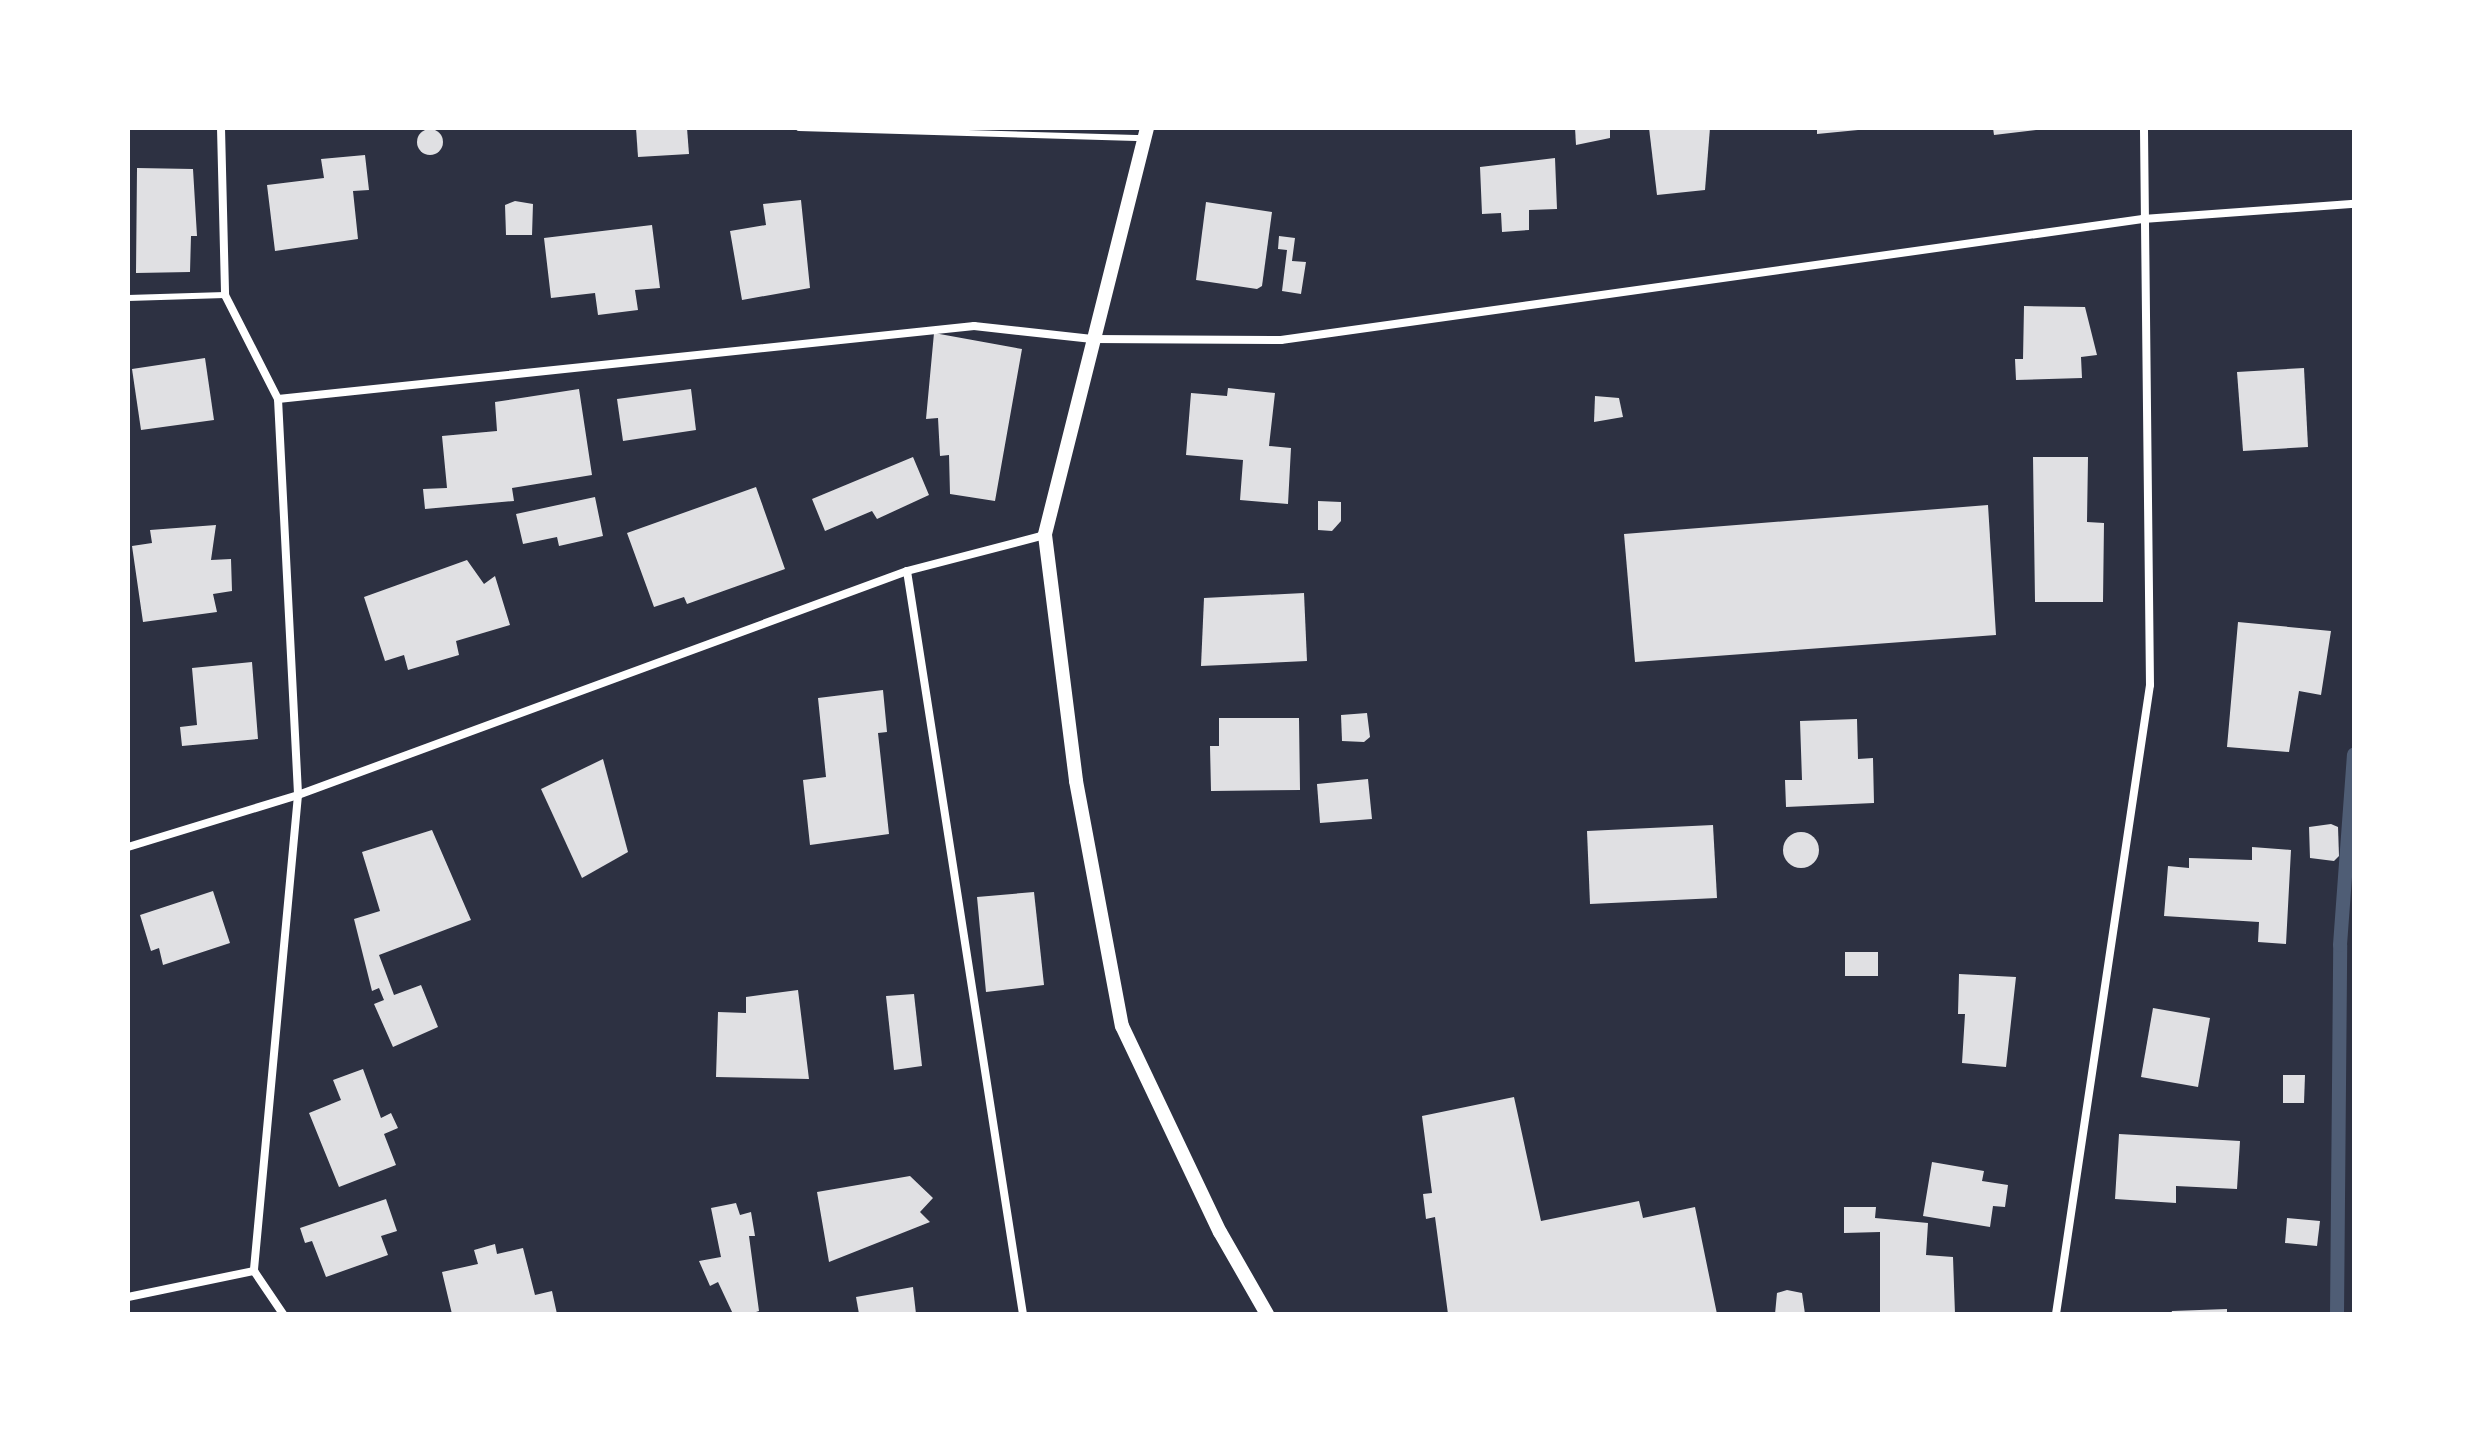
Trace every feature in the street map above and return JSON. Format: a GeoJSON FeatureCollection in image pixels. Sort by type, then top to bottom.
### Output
{"type":"FeatureCollection","features":[{"type":"Feature","properties":{"kind":"street"},"geometry":{"type":"LineString","coordinates":[[221,128],[225,295],[278,399],[298,795],[254,1271],[283,1314]]}},
{"type":"Feature","properties":{"kind":"street"},"geometry":{"type":"LineString","coordinates":[[2056,1314],[2150,685],[2144,128]]}},
{"type":"Feature","properties":{"kind":"street"},"geometry":{"type":"LineString","coordinates":[[1146,133],[1045,535],[1076,781],[1122,1026],[1220,1232],[1267,1314]]}},
{"type":"Feature","properties":{"kind":"street"},"geometry":{"type":"LineString","coordinates":[[278,399],[974,326],[1092,339],[1281,340],[2143,219],[2354,204]]}},
{"type":"Feature","properties":{"kind":"street"},"geometry":{"type":"LineString","coordinates":[[128,847],[298,795],[907,571],[1045,535]]}},
{"type":"Feature","properties":{"kind":"street"},"geometry":{"type":"LineString","coordinates":[[907,571],[1023,1314]]}},
{"type":"Feature","properties":{"kind":"street"},"geometry":{"type":"LineString","coordinates":[[128,1297],[254,1271]]}},
{"type":"Feature","properties":{"kind":"lane"},"geometry":{"type":"LineString","coordinates":[[799,128],[1146,133]]}},
{"type":"Feature","properties":{"kind":"lane"},"geometry":{"type":"LineString","coordinates":[[128,298],[225,295]]}},
{"type":"Feature","properties":{"kind":"building"},"geometry":{"type":"Polygon","coordinates":[[[636,128],[687,128],[689,154],[638,157],[636,128]]]}},
{"type":"Feature","properties":{"kind":"building"},"geometry":{"type":"Polygon","coordinates":[[[1575,128],[1610,128],[1610,138],[1576,145],[1575,128]]]}},
{"type":"Feature","properties":{"kind":"building"},"geometry":{"type":"Polygon","coordinates":[[[1649,128],[1710,128],[1705,190],[1657,195],[1649,128]]]}},
{"type":"Feature","properties":{"kind":"building"},"geometry":{"type":"Polygon","coordinates":[[[1817,128],[1858,128],[1858,130],[1817,134],[1817,128]]]}},
{"type":"Feature","properties":{"kind":"building"},"geometry":{"type":"Polygon","coordinates":[[[1993,128],[2036,128],[2036,130],[1994,135],[1993,128]]]}},
{"type":"Feature","properties":{"kind":"building"},"geometry":{"type":"Polygon","coordinates":[[[430,129],[439,133],[443,142],[439,151],[430,155],[421,151],[417,142],[421,133],[430,129]]]}},
{"type":"Feature","properties":{"kind":"building"},"geometry":{"type":"Polygon","coordinates":[[[365,155],[369,190],[353,191],[358,239],[275,251],[267,185],[324,178],[321,159],[365,155]]]}},
{"type":"Feature","properties":{"kind":"building"},"geometry":{"type":"Polygon","coordinates":[[[1555,158],[1557,209],[1529,210],[1529,230],[1502,232],[1501,213],[1482,214],[1480,167],[1555,158]]]}},
{"type":"Feature","properties":{"kind":"building"},"geometry":{"type":"Polygon","coordinates":[[[137,168],[193,169],[197,236],[191,236],[190,272],[136,273],[137,168]]]}},
{"type":"Feature","properties":{"kind":"building"},"geometry":{"type":"Polygon","coordinates":[[[801,200],[810,288],[742,300],[730,231],[766,225],[763,204],[801,200]]]}},
{"type":"Feature","properties":{"kind":"building"},"geometry":{"type":"Polygon","coordinates":[[[515,201],[533,204],[532,235],[506,235],[505,205],[515,201]]]}},
{"type":"Feature","properties":{"kind":"building"},"geometry":{"type":"Polygon","coordinates":[[[1206,202],[1272,212],[1262,286],[1257,289],[1196,280],[1206,202]]]}},
{"type":"Feature","properties":{"kind":"building"},"geometry":{"type":"Polygon","coordinates":[[[652,225],[660,288],[635,290],[638,310],[598,315],[595,293],[551,298],[544,238],[652,225]]]}},
{"type":"Feature","properties":{"kind":"building"},"geometry":{"type":"Polygon","coordinates":[[[1279,236],[1295,238],[1292,261],[1306,262],[1301,294],[1282,291],[1287,250],[1278,249],[1279,236]]]}},
{"type":"Feature","properties":{"kind":"building"},"geometry":{"type":"Polygon","coordinates":[[[2024,306],[2085,307],[2097,355],[2081,357],[2082,378],[2016,380],[2015,359],[2023,359],[2024,306]]]}},
{"type":"Feature","properties":{"kind":"building"},"geometry":{"type":"Polygon","coordinates":[[[934,333],[1022,349],[995,501],[950,494],[949,455],[940,456],[938,418],[926,419],[934,333]]]}},
{"type":"Feature","properties":{"kind":"building"},"geometry":{"type":"Polygon","coordinates":[[[205,358],[214,420],[141,430],[132,369],[205,358]]]}},
{"type":"Feature","properties":{"kind":"building"},"geometry":{"type":"Polygon","coordinates":[[[2304,368],[2308,447],[2243,451],[2237,372],[2304,368]]]}},
{"type":"Feature","properties":{"kind":"building"},"geometry":{"type":"Polygon","coordinates":[[[1228,388],[1275,393],[1269,446],[1291,448],[1288,504],[1240,500],[1243,460],[1186,455],[1191,393],[1227,396],[1228,388]]]}},
{"type":"Feature","properties":{"kind":"building"},"geometry":{"type":"Polygon","coordinates":[[[579,389],[592,475],[512,488],[514,501],[425,509],[423,489],[447,488],[442,436],[497,431],[495,402],[579,389]]]}},
{"type":"Feature","properties":{"kind":"building"},"geometry":{"type":"Polygon","coordinates":[[[691,389],[696,430],[623,441],[617,399],[691,389]]]}},
{"type":"Feature","properties":{"kind":"building"},"geometry":{"type":"Polygon","coordinates":[[[1595,396],[1619,398],[1623,417],[1594,422],[1595,396]]]}},
{"type":"Feature","properties":{"kind":"building"},"geometry":{"type":"Polygon","coordinates":[[[913,457],[929,495],[877,519],[872,511],[825,531],[812,499],[913,457]]]}},
{"type":"Feature","properties":{"kind":"building"},"geometry":{"type":"Polygon","coordinates":[[[2033,457],[2088,457],[2087,522],[2104,523],[2103,602],[2035,602],[2033,457]]]}},
{"type":"Feature","properties":{"kind":"building"},"geometry":{"type":"Polygon","coordinates":[[[756,487],[785,569],[687,604],[684,597],[654,607],[627,533],[756,487]]]}},
{"type":"Feature","properties":{"kind":"building"},"geometry":{"type":"Polygon","coordinates":[[[595,497],[603,536],[559,546],[557,537],[523,544],[516,514],[595,497]]]}},
{"type":"Feature","properties":{"kind":"building"},"geometry":{"type":"Polygon","coordinates":[[[1318,501],[1341,502],[1341,521],[1332,531],[1318,530],[1318,501]]]}},
{"type":"Feature","properties":{"kind":"building"},"geometry":{"type":"Polygon","coordinates":[[[1988,505],[1996,635],[1635,662],[1624,534],[1988,505]]]}},
{"type":"Feature","properties":{"kind":"building"},"geometry":{"type":"Polygon","coordinates":[[[216,525],[211,560],[231,559],[232,591],[213,594],[217,612],[143,622],[132,546],[152,543],[150,530],[216,525]]]}},
{"type":"Feature","properties":{"kind":"building"},"geometry":{"type":"Polygon","coordinates":[[[467,560],[484,584],[495,576],[510,625],[456,641],[459,655],[408,670],[404,655],[385,661],[364,597],[467,560]]]}},
{"type":"Feature","properties":{"kind":"building"},"geometry":{"type":"Polygon","coordinates":[[[1304,593],[1307,661],[1201,666],[1204,598],[1304,593]]]}},
{"type":"Feature","properties":{"kind":"building"},"geometry":{"type":"Polygon","coordinates":[[[2238,622],[2331,631],[2321,695],[2299,691],[2289,752],[2227,747],[2238,622]]]}},
{"type":"Feature","properties":{"kind":"building"},"geometry":{"type":"Polygon","coordinates":[[[252,662],[258,739],[182,746],[180,727],[197,725],[192,668],[252,662]]]}},
{"type":"Feature","properties":{"kind":"building"},"geometry":{"type":"Polygon","coordinates":[[[883,690],[887,732],[878,733],[889,834],[810,845],[803,780],[826,777],[818,698],[883,690]]]}},
{"type":"Feature","properties":{"kind":"building"},"geometry":{"type":"Polygon","coordinates":[[[1367,713],[1370,737],[1364,742],[1342,741],[1341,715],[1367,713]]]}},
{"type":"Feature","properties":{"kind":"building"},"geometry":{"type":"Polygon","coordinates":[[[1219,718],[1299,718],[1300,790],[1211,791],[1210,746],[1219,746],[1219,718]]]}},
{"type":"Feature","properties":{"kind":"building"},"geometry":{"type":"Polygon","coordinates":[[[1857,719],[1858,759],[1873,758],[1874,803],[1786,807],[1785,780],[1802,780],[1800,721],[1857,719]]]}},
{"type":"Feature","properties":{"kind":"building"},"geometry":{"type":"Polygon","coordinates":[[[603,759],[628,852],[582,878],[541,789],[603,759]]]}},
{"type":"Feature","properties":{"kind":"building"},"geometry":{"type":"Polygon","coordinates":[[[1368,779],[1372,819],[1320,823],[1317,784],[1368,779]]]}},
{"type":"Feature","properties":{"kind":"building"},"geometry":{"type":"Polygon","coordinates":[[[2331,824],[2338,827],[2339,856],[2334,861],[2310,858],[2309,827],[2331,824]]]}},
{"type":"Feature","properties":{"kind":"building"},"geometry":{"type":"Polygon","coordinates":[[[1713,825],[1717,898],[1590,904],[1587,831],[1713,825]]]}},
{"type":"Feature","properties":{"kind":"building"},"geometry":{"type":"Polygon","coordinates":[[[432,830],[471,920],[379,955],[394,995],[421,985],[438,1027],[393,1047],[374,1004],[384,1000],[379,988],[372,991],[354,919],[380,911],[362,852],[432,830]]]}},
{"type":"Feature","properties":{"kind":"building"},"geometry":{"type":"Polygon","coordinates":[[[1801,832],[1813,838],[1819,850],[1813,862],[1801,868],[1789,862],[1783,850],[1789,838],[1801,832]]]}},
{"type":"Feature","properties":{"kind":"building"},"geometry":{"type":"Polygon","coordinates":[[[2252,847],[2291,850],[2286,944],[2258,942],[2259,922],[2164,916],[2168,866],[2189,868],[2189,858],[2252,860],[2252,847]]]}},
{"type":"Feature","properties":{"kind":"building"},"geometry":{"type":"Polygon","coordinates":[[[213,891],[230,943],[163,965],[159,948],[151,951],[140,915],[213,891]]]}},
{"type":"Feature","properties":{"kind":"building"},"geometry":{"type":"Polygon","coordinates":[[[1034,892],[1044,985],[986,992],[977,897],[1034,892]]]}},
{"type":"Feature","properties":{"kind":"building"},"geometry":{"type":"Polygon","coordinates":[[[1845,952],[1878,952],[1878,976],[1845,976],[1845,952]]]}},
{"type":"Feature","properties":{"kind":"building"},"geometry":{"type":"Polygon","coordinates":[[[1959,974],[2016,977],[2006,1067],[1962,1063],[1965,1014],[1958,1014],[1959,974]]]}},
{"type":"Feature","properties":{"kind":"building"},"geometry":{"type":"Polygon","coordinates":[[[798,990],[809,1079],[716,1077],[718,1012],[746,1013],[746,997],[798,990]]]}},
{"type":"Feature","properties":{"kind":"building"},"geometry":{"type":"Polygon","coordinates":[[[914,994],[922,1066],[894,1070],[886,996],[914,994]]]}},
{"type":"Feature","properties":{"kind":"building"},"geometry":{"type":"Polygon","coordinates":[[[2153,1008],[2210,1018],[2198,1087],[2141,1077],[2153,1008]]]}},
{"type":"Feature","properties":{"kind":"building"},"geometry":{"type":"Polygon","coordinates":[[[363,1069],[381,1118],[391,1113],[398,1128],[384,1134],[396,1165],[339,1187],[309,1113],[341,1100],[333,1080],[363,1069]]]}},
{"type":"Feature","properties":{"kind":"building"},"geometry":{"type":"Polygon","coordinates":[[[2283,1075],[2305,1075],[2304,1103],[2283,1103],[2283,1075]]]}},
{"type":"Feature","properties":{"kind":"building"},"geometry":{"type":"Polygon","coordinates":[[[1514,1097],[1541,1221],[1639,1201],[1643,1218],[1695,1207],[1717,1314],[1448,1314],[1435,1217],[1426,1219],[1423,1194],[1432,1193],[1422,1116],[1514,1097]]]}},
{"type":"Feature","properties":{"kind":"building"},"geometry":{"type":"Polygon","coordinates":[[[2119,1134],[2240,1141],[2237,1189],[2176,1186],[2176,1203],[2115,1199],[2119,1134]]]}},
{"type":"Feature","properties":{"kind":"building"},"geometry":{"type":"Polygon","coordinates":[[[1932,1162],[1984,1171],[1982,1181],[2008,1185],[2005,1207],[1993,1206],[1990,1227],[1923,1216],[1932,1162]]]}},
{"type":"Feature","properties":{"kind":"building"},"geometry":{"type":"Polygon","coordinates":[[[910,1176],[933,1198],[920,1212],[930,1222],[829,1262],[817,1192],[910,1176]]]}},
{"type":"Feature","properties":{"kind":"building"},"geometry":{"type":"Polygon","coordinates":[[[386,1199],[397,1231],[381,1236],[388,1255],[326,1277],[312,1241],[305,1243],[300,1228],[386,1199]]]}},
{"type":"Feature","properties":{"kind":"building"},"geometry":{"type":"Polygon","coordinates":[[[736,1203],[740,1215],[751,1212],[755,1236],[749,1236],[759,1311],[750,1314],[733,1314],[718,1282],[710,1286],[699,1261],[721,1257],[711,1208],[736,1203]]]}},
{"type":"Feature","properties":{"kind":"building"},"geometry":{"type":"Polygon","coordinates":[[[1844,1207],[1876,1207],[1875,1218],[1928,1223],[1926,1255],[1953,1257],[1955,1314],[1880,1314],[1880,1232],[1844,1233],[1844,1207]]]}},
{"type":"Feature","properties":{"kind":"building"},"geometry":{"type":"Polygon","coordinates":[[[2287,1218],[2320,1221],[2317,1246],[2285,1243],[2287,1218]]]}},
{"type":"Feature","properties":{"kind":"building"},"geometry":{"type":"Polygon","coordinates":[[[495,1244],[497,1254],[523,1248],[535,1295],[552,1291],[557,1314],[452,1314],[442,1272],[478,1264],[474,1250],[495,1244]]]}},
{"type":"Feature","properties":{"kind":"building"},"geometry":{"type":"Polygon","coordinates":[[[913,1287],[916,1314],[859,1314],[856,1297],[913,1287]]]}},
{"type":"Feature","properties":{"kind":"building"},"geometry":{"type":"Polygon","coordinates":[[[1787,1290],[1802,1293],[1805,1314],[1775,1314],[1777,1293],[1787,1290]]]}},
{"type":"Feature","properties":{"kind":"building"},"geometry":{"type":"Polygon","coordinates":[[[2227,1309],[2227,1314],[2171,1314],[2172,1311],[2227,1309]]]}},
{"type":"Feature","properties":{"kind":"waterway"},"geometry":{"type":"LineString","coordinates":[[2337,1314],[2340,945],[2354,755]]}}]}
